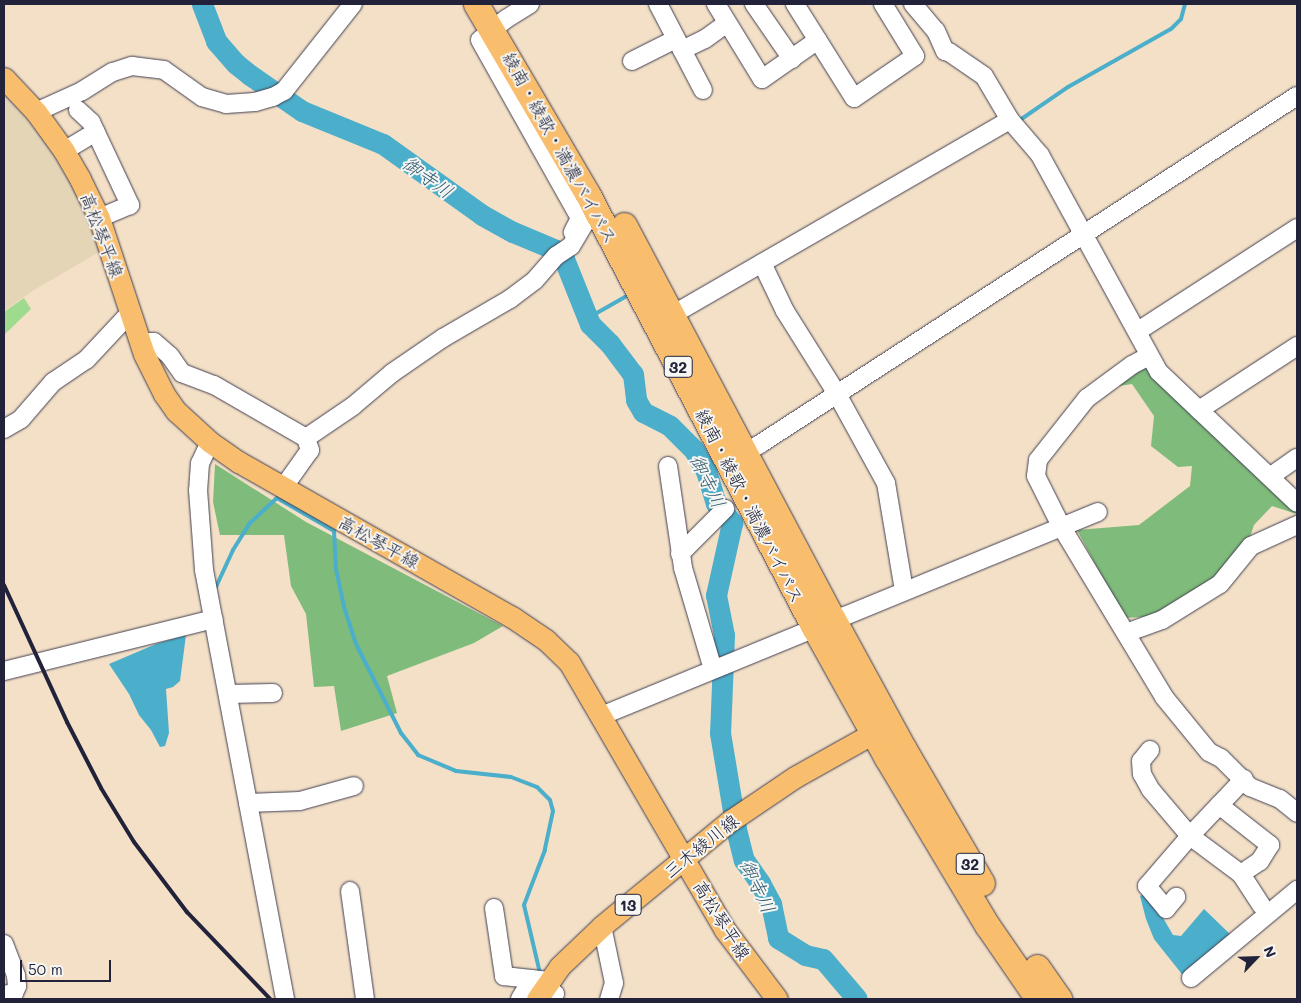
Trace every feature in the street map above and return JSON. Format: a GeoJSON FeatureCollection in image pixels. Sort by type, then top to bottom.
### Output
{"type":"FeatureCollection","features":[{"type":"Feature","properties":{"kind":"highway","name":"綾南・綾歌・満濃バイパス"},"geometry":{"type":"LineString","coordinates":[[476,4],[509,12],[672,316],[737,457]]}},
{"type":"Feature","properties":{"kind":"highway","name":"綾南・綾歌・満濃バイパス"},"geometry":{"type":"LineString","coordinates":[[509,12],[598,213],[737,457],[823,623],[983,918],[1038,999]]}},
{"type":"Feature","properties":{"kind":"highway","name":"綾南・綾歌・満濃バイパス"},"geometry":{"type":"LineString","coordinates":[[882,729],[991,899],[1058,999]]}},
{"type":"Feature","properties":{"kind":"main road","name":"高松琴平線"},"geometry":{"type":"LineString","coordinates":[[4,78],[36,112],[64,151],[99,218],[140,342],[164,394],[176,411],[210,442],[283,488],[512,617],[546,640],[569,662],[734,945],[777,999]]}},
{"type":"Feature","properties":{"kind":"main road","name":"三木綾川線"},"geometry":{"type":"LineString","coordinates":[[543,989],[559,967],[602,926],[738,816],[795,777],[882,729]]}},
{"type":"Feature","properties":{"kind":"street"},"geometry":{"type":"LineString","coordinates":[[36,112],[82,91],[113,72],[132,66],[164,70],[202,97],[226,104],[255,102],[278,94],[353,4]]}},
{"type":"Feature","properties":{"kind":"street"},"geometry":{"type":"LineString","coordinates":[[658,4],[703,90]]}},
{"type":"Feature","properties":{"kind":"street"},"geometry":{"type":"LineString","coordinates":[[716,4],[726,24],[762,79],[818,40]]}},
{"type":"Feature","properties":{"kind":"street"},"geometry":{"type":"LineString","coordinates":[[754,4],[792,59]]}},
{"type":"Feature","properties":{"kind":"street"},"geometry":{"type":"LineString","coordinates":[[795,4],[854,98],[915,56],[883,4]]}},
{"type":"Feature","properties":{"kind":"street"},"geometry":{"type":"LineString","coordinates":[[913,4],[936,31],[945,51],[984,76],[1010,120],[1040,155],[1159,372],[1271,476],[1297,503]]}},
{"type":"Feature","properties":{"kind":"street"},"geometry":{"type":"LineString","coordinates":[[509,12],[480,40],[580,218],[564,251]]}},
{"type":"Feature","properties":{"kind":"street"},"geometry":{"type":"LineString","coordinates":[[632,61],[679,45],[705,39],[726,24]]}},
{"type":"Feature","properties":{"kind":"street"},"geometry":{"type":"LineString","coordinates":[[737,457],[1297,96]]}},
{"type":"Feature","properties":{"kind":"street"},"geometry":{"type":"LineString","coordinates":[[78,110],[91,122],[130,206],[99,218]]}},
{"type":"Feature","properties":{"kind":"street"},"geometry":{"type":"LineString","coordinates":[[672,316],[764,267],[1010,120]]}},
{"type":"Feature","properties":{"kind":"street"},"geometry":{"type":"LineString","coordinates":[[64,151],[96,132]]}},
{"type":"Feature","properties":{"kind":"street"},"geometry":{"type":"LineString","coordinates":[[306,438],[353,406],[406,363],[443,338],[510,299],[535,280],[564,251],[587,219],[598,213]]}},
{"type":"Feature","properties":{"kind":"street"},"geometry":{"type":"LineString","coordinates":[[1138,331],[1297,228]]}},
{"type":"Feature","properties":{"kind":"street"},"geometry":{"type":"LineString","coordinates":[[764,267],[786,310],[837,394],[886,483],[904,590]]}},
{"type":"Feature","properties":{"kind":"street"},"geometry":{"type":"LineString","coordinates":[[4,429],[21,419],[53,382],[86,360],[130,312]]}},
{"type":"Feature","properties":{"kind":"street"},"geometry":{"type":"LineString","coordinates":[[140,342],[154,342],[170,356],[182,373],[214,385],[306,438],[310,450],[283,488]]}},
{"type":"Feature","properties":{"kind":"street"},"geometry":{"type":"LineString","coordinates":[[1199,410],[1297,346]]}},
{"type":"Feature","properties":{"kind":"street"},"geometry":{"type":"LineString","coordinates":[[1149,356],[1132,365],[1087,398],[1038,460],[1036,476],[1061,526],[1164,697],[1209,752],[1221,758],[1250,787],[1280,799],[1297,813]]}},
{"type":"Feature","properties":{"kind":"street"},"geometry":{"type":"LineString","coordinates":[[210,442],[200,463],[198,490],[204,570],[248,803],[289,996]]}},
{"type":"Feature","properties":{"kind":"street"},"geometry":{"type":"LineString","coordinates":[[1271,476],[1297,458]]}},
{"type":"Feature","properties":{"kind":"street"},"geometry":{"type":"LineString","coordinates":[[668,466],[680,554],[718,667]]}},
{"type":"Feature","properties":{"kind":"street"},"geometry":{"type":"LineString","coordinates":[[680,554],[722,511]]}},
{"type":"Feature","properties":{"kind":"street"},"geometry":{"type":"LineString","coordinates":[[601,716],[823,623],[1098,512]]}},
{"type":"Feature","properties":{"kind":"street"},"geometry":{"type":"LineString","coordinates":[[1126,633],[1162,620],[1220,584],[1251,546],[1297,525]]}},
{"type":"Feature","properties":{"kind":"street"},"geometry":{"type":"LineString","coordinates":[[4,671],[214,620]]}},
{"type":"Feature","properties":{"kind":"street"},"geometry":{"type":"LineString","coordinates":[[228,694],[273,693]]}},
{"type":"Feature","properties":{"kind":"street"},"geometry":{"type":"LineString","coordinates":[[1150,750],[1141,761],[1142,774],[1151,790],[1190,836],[1241,874],[1262,906]]}},
{"type":"Feature","properties":{"kind":"street"},"geometry":{"type":"LineString","coordinates":[[1176,897],[1166,909],[1148,886],[1190,836],[1244,779]]}},
{"type":"Feature","properties":{"kind":"street"},"geometry":{"type":"LineString","coordinates":[[248,803],[300,801],[354,786]]}},
{"type":"Feature","properties":{"kind":"street"},"geometry":{"type":"LineString","coordinates":[[1219,805],[1270,845],[1260,861],[1241,874]]}},
{"type":"Feature","properties":{"kind":"street"},"geometry":{"type":"LineString","coordinates":[[1191,978],[1297,890]]}},
{"type":"Feature","properties":{"kind":"street"},"geometry":{"type":"LineString","coordinates":[[350,892],[365,999]]}},
{"type":"Feature","properties":{"kind":"street"},"geometry":{"type":"LineString","coordinates":[[494,908],[504,976],[543,989]]}},
{"type":"Feature","properties":{"kind":"street"},"geometry":{"type":"LineString","coordinates":[[602,926],[614,983],[609,999]]}},
{"type":"Feature","properties":{"kind":"street"},"geometry":{"type":"LineString","coordinates":[[4,944],[16,976],[17,986],[14,993],[4,995]]}},
{"type":"Feature","properties":{"kind":"street"},"geometry":{"type":"LineString","coordinates":[[520,999],[543,989]]}},
{"type":"Feature","properties":{"kind":"shaded area"},"geometry":{"type":"Polygon","coordinates":[[[4,93],[32,124],[58,160],[74,187],[101,251],[34,290],[4,311],[4,93]]]}},
{"type":"Feature","properties":{"kind":"green space"},"geometry":{"type":"Polygon","coordinates":[[[24,298],[31,309],[4,335],[4,312],[24,298]]]}},
{"type":"Feature","properties":{"kind":"green space"},"geometry":{"type":"Polygon","coordinates":[[[1147,362],[1297,511],[1297,514],[1272,506],[1254,525],[1249,540],[1226,567],[1197,592],[1159,616],[1124,618],[1077,530],[1139,525],[1190,486],[1192,466],[1178,467],[1151,446],[1154,416],[1132,384],[1112,387],[1147,362]]]}},
{"type":"Feature","properties":{"kind":"green space"},"geometry":{"type":"Polygon","coordinates":[[[215,464],[306,522],[503,626],[474,643],[387,676],[397,713],[341,731],[334,686],[314,687],[306,614],[291,586],[284,535],[220,535],[213,502],[215,464]]]}},
{"type":"Feature","properties":{"kind":"water"},"geometry":{"type":"Polygon","coordinates":[[[186,635],[180,681],[173,687],[166,689],[169,733],[165,746],[160,747],[109,664],[156,644],[186,635]]]}},
{"type":"Feature","properties":{"kind":"water"},"geometry":{"type":"Polygon","coordinates":[[[1148,892],[1173,935],[1181,936],[1204,909],[1232,936],[1185,978],[1154,939],[1140,896],[1148,892]]]}},
{"type":"Feature","properties":{"kind":"waterway","name":"御寺川"},"geometry":{"type":"LineString","coordinates":[[202,4],[216,41],[235,63],[250,75],[302,111],[383,144],[482,215],[513,232],[556,250],[564,259],[590,324],[610,344],[633,374],[636,400],[643,412],[670,426],[694,450],[706,471],[716,503],[732,523],[716,595],[724,635],[720,733],[736,829],[744,860],[760,883],[771,904],[778,938],[805,955],[823,959],[857,999]]}},
{"type":"Feature","properties":{"kind":"waterway"},"geometry":{"type":"LineString","coordinates":[[1017,122],[1068,87],[1171,29],[1181,19],[1185,4]]}},
{"type":"Feature","properties":{"kind":"waterway"},"geometry":{"type":"LineString","coordinates":[[588,318],[625,297]]}},
{"type":"Feature","properties":{"kind":"waterway"},"geometry":{"type":"LineString","coordinates":[[215,589],[233,550],[250,523],[277,498],[334,531],[336,569],[344,607],[356,644],[401,733],[418,755],[456,771],[511,777],[537,787],[550,800],[553,811],[545,850],[524,905],[540,973]]}},
{"type":"Feature","properties":{"kind":"railway"},"geometry":{"type":"LineString","coordinates":[[4,585],[67,722],[101,788],[134,842],[187,912],[270,999]]}}]}
